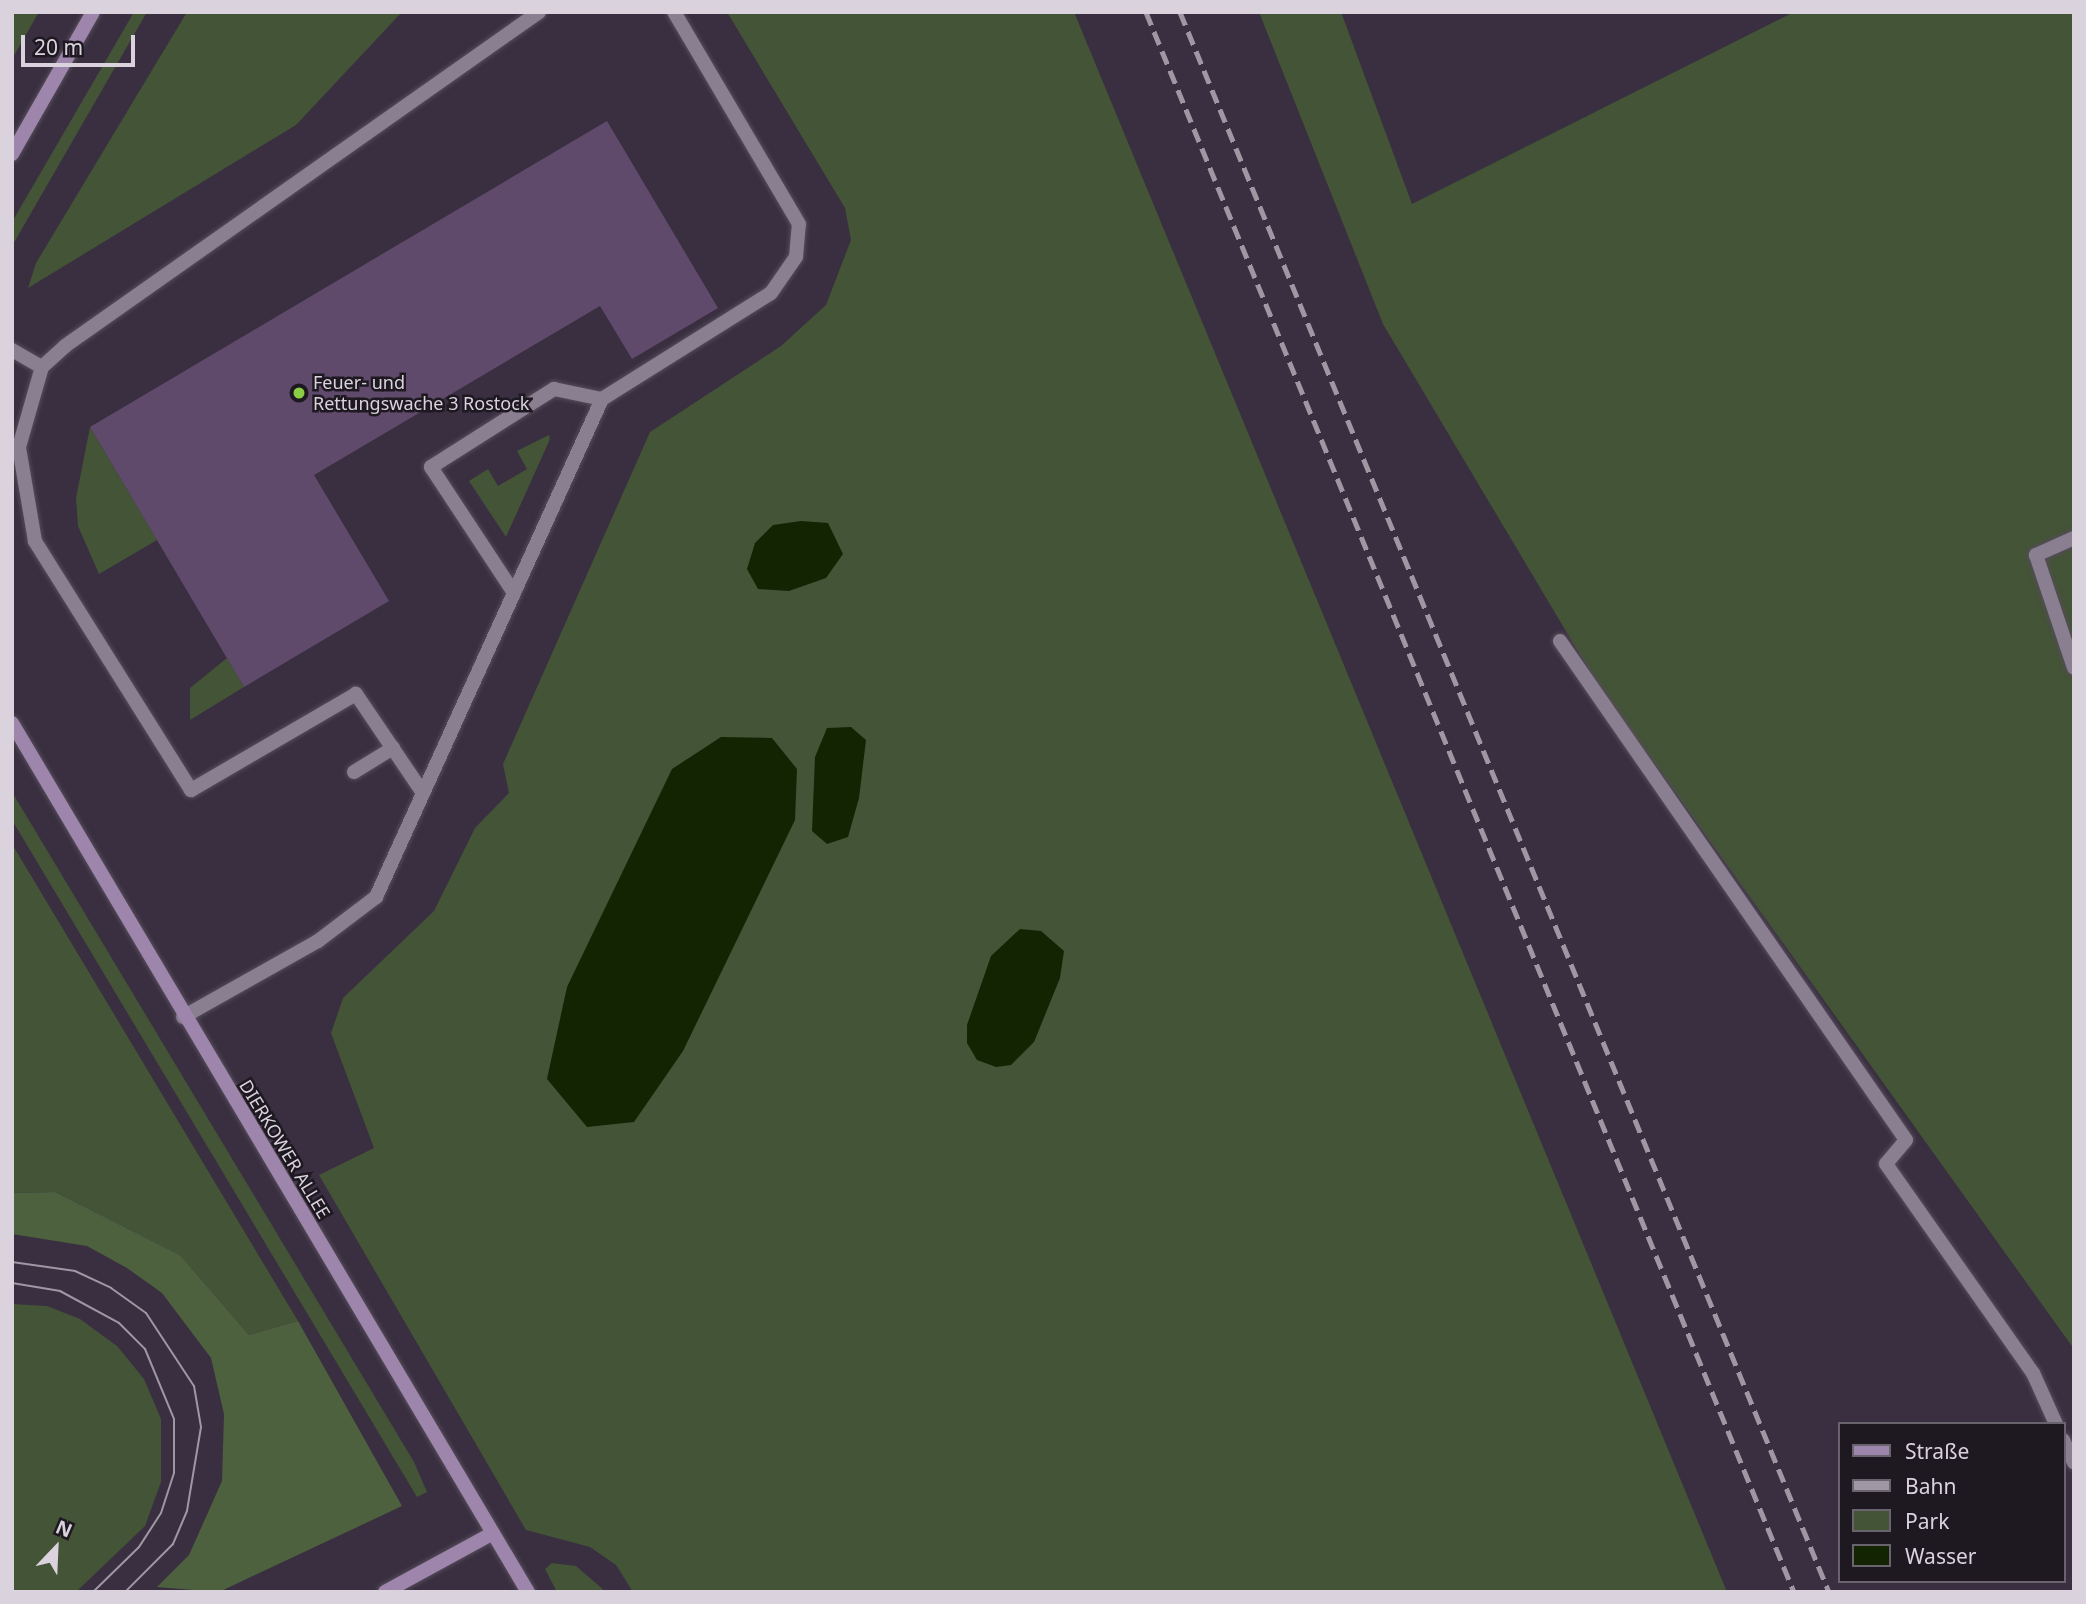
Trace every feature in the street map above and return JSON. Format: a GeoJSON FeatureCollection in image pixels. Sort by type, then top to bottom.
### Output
{"type":"FeatureCollection","features":[{"type":"Feature","properties":{"kind":"main road"},"geometry":{"type":"LineString","coordinates":[[12,154],[93,12]]}},
{"type":"Feature","properties":{"kind":"main road","name":"DIERKOWER ALLEE"},"geometry":{"type":"LineString","coordinates":[[12,723],[183,1017],[528,1592]]}},
{"type":"Feature","properties":{"kind":"main road"},"geometry":{"type":"LineString","coordinates":[[385,1592],[494,1532]]}},
{"type":"Feature","properties":{"kind":"lane"},"geometry":{"type":"LineString","coordinates":[[423,793],[356,694],[191,790],[35,541],[19,447],[42,367],[539,12]]}},
{"type":"Feature","properties":{"kind":"lane"},"geometry":{"type":"LineString","coordinates":[[183,1017],[367,908],[423,793],[602,399],[771,293],[796,257],[799,224],[674,12]]}},
{"type":"Feature","properties":{"kind":"lane"},"geometry":{"type":"LineString","coordinates":[[12,350],[42,367]]}},
{"type":"Feature","properties":{"kind":"lane"},"geometry":{"type":"LineString","coordinates":[[514,593],[431,467],[554,389],[602,399]]}},
{"type":"Feature","properties":{"kind":"lane"},"geometry":{"type":"LineString","coordinates":[[2074,538],[2036,555],[2074,668]]}},
{"type":"Feature","properties":{"kind":"lane"},"geometry":{"type":"LineString","coordinates":[[1560,641],[1906,1140],[1886,1164],[2033,1373],[2055,1422]]}},
{"type":"Feature","properties":{"kind":"lane"},"geometry":{"type":"LineString","coordinates":[[354,772],[393,748]]}},
{"type":"Feature","properties":{"kind":"lane"},"geometry":{"type":"LineString","coordinates":[[2065,1444],[2074,1463]]}},
{"type":"Feature","properties":{"kind":"green space"},"geometry":{"type":"Polygon","coordinates":[[[12,12],[39,12],[12,59],[12,12]]]}},
{"type":"Feature","properties":{"kind":"green space"},"geometry":{"type":"Polygon","coordinates":[[[134,12],[147,12],[12,246],[12,222],[134,12]]]}},
{"type":"Feature","properties":{"kind":"green space"},"geometry":{"type":"Polygon","coordinates":[[[187,12],[402,12],[296,125],[28,288],[36,263],[187,12]]]}},
{"type":"Feature","properties":{"kind":"green space"},"geometry":{"type":"Polygon","coordinates":[[[727,12],[1074,12],[1727,1592],[633,1592],[616,1565],[590,1547],[526,1530],[319,1175],[374,1148],[331,1033],[343,998],[434,911],[475,828],[509,793],[503,764],[650,432],[781,346],[826,305],[851,240],[845,208],[727,12]]]}},
{"type":"Feature","properties":{"kind":"green space"},"geometry":{"type":"Polygon","coordinates":[[[1259,12],[1341,12],[1412,204],[1794,12],[2074,12],[2074,1349],[1598,685],[1383,324],[1259,12]]]}},
{"type":"Feature","properties":{"kind":"green space"},"geometry":{"type":"Polygon","coordinates":[[[90,427],[157,540],[99,574],[78,526],[76,498],[90,427]]]}},
{"type":"Feature","properties":{"kind":"green space"},"geometry":{"type":"Polygon","coordinates":[[[549,435],[550,439],[506,537],[469,481],[488,469],[498,486],[527,469],[517,451],[549,435]]]}},
{"type":"Feature","properties":{"kind":"green space"},"geometry":{"type":"Polygon","coordinates":[[[227,658],[244,687],[190,720],[190,688],[227,658]]]}},
{"type":"Feature","properties":{"kind":"green space"},"geometry":{"type":"Polygon","coordinates":[[[12,792],[414,1462],[427,1492],[417,1497],[12,820],[12,792]]]}},
{"type":"Feature","properties":{"kind":"green space"},"geometry":{"type":"Polygon","coordinates":[[[12,844],[298,1321],[249,1335],[180,1255],[55,1192],[12,1193],[12,844]]]}},
{"type":"Feature","properties":{"kind":"green space"},"geometry":{"type":"Polygon","coordinates":[[[12,1304],[47,1306],[80,1319],[117,1346],[144,1379],[161,1419],[161,1482],[145,1526],[76,1592],[12,1592],[12,1304]]]}},
{"type":"Feature","properties":{"kind":"green space"},"geometry":{"type":"Polygon","coordinates":[[[552,1563],[576,1566],[606,1592],[557,1592],[545,1569],[552,1563]]]}},
{"type":"Feature","properties":{"kind":"shaded area"},"geometry":{"type":"Polygon","coordinates":[[[55,1192],[180,1255],[249,1335],[298,1321],[402,1506],[219,1592],[157,1587],[189,1555],[222,1481],[224,1414],[211,1358],[162,1293],[127,1268],[87,1246],[12,1234],[12,1193],[55,1192]]]}},
{"type":"Feature","properties":{"kind":"water"},"geometry":{"type":"Polygon","coordinates":[[[801,521],[828,523],[843,554],[826,578],[789,591],[758,589],[747,569],[755,543],[773,525],[801,521]]]}},
{"type":"Feature","properties":{"kind":"water"},"geometry":{"type":"Polygon","coordinates":[[[851,727],[866,740],[859,798],[848,837],[827,844],[812,831],[815,757],[827,728],[851,727]]]}},
{"type":"Feature","properties":{"kind":"water"},"geometry":{"type":"Polygon","coordinates":[[[721,737],[772,738],[797,769],[795,820],[683,1051],[634,1122],[587,1127],[547,1079],[567,987],[672,769],[721,737]]]}},
{"type":"Feature","properties":{"kind":"water"},"geometry":{"type":"Polygon","coordinates":[[[1020,929],[1041,931],[1064,951],[1060,978],[1034,1042],[1011,1065],[996,1067],[977,1060],[967,1043],[967,1025],[991,956],[1020,929]]]}},
{"type":"Feature","properties":{"kind":"building","name":"Feuer- und Rettungswache 3 Rostock"},"geometry":{"type":"Polygon","coordinates":[[[607,121],[718,308],[632,359],[600,306],[314,475],[389,601],[244,687],[90,427],[607,121]]]}},
{"type":"Feature","properties":{"kind":"tram line"},"geometry":{"type":"LineString","coordinates":[[12,1262],[75,1271],[111,1288],[146,1313],[194,1386],[201,1427],[187,1511],[173,1544],[125,1592]]}},
{"type":"Feature","properties":{"kind":"tram line"},"geometry":{"type":"LineString","coordinates":[[12,1283],[60,1291],[119,1323],[145,1349],[174,1419],[174,1473],[161,1513],[139,1547],[93,1592]]}},
{"type":"Feature","properties":{"kind":"railway"},"geometry":{"type":"LineString","coordinates":[[1146,12],[1794,1592]]}},
{"type":"Feature","properties":{"kind":"railway"},"geometry":{"type":"LineString","coordinates":[[1180,12],[1829,1592]]}},
{"type":"Feature","properties":{"kind":"place","name":"Feuer- und Rettungswache 3 Rostock"},"geometry":{"type":"Point","coordinates":[299,393]}}]}
